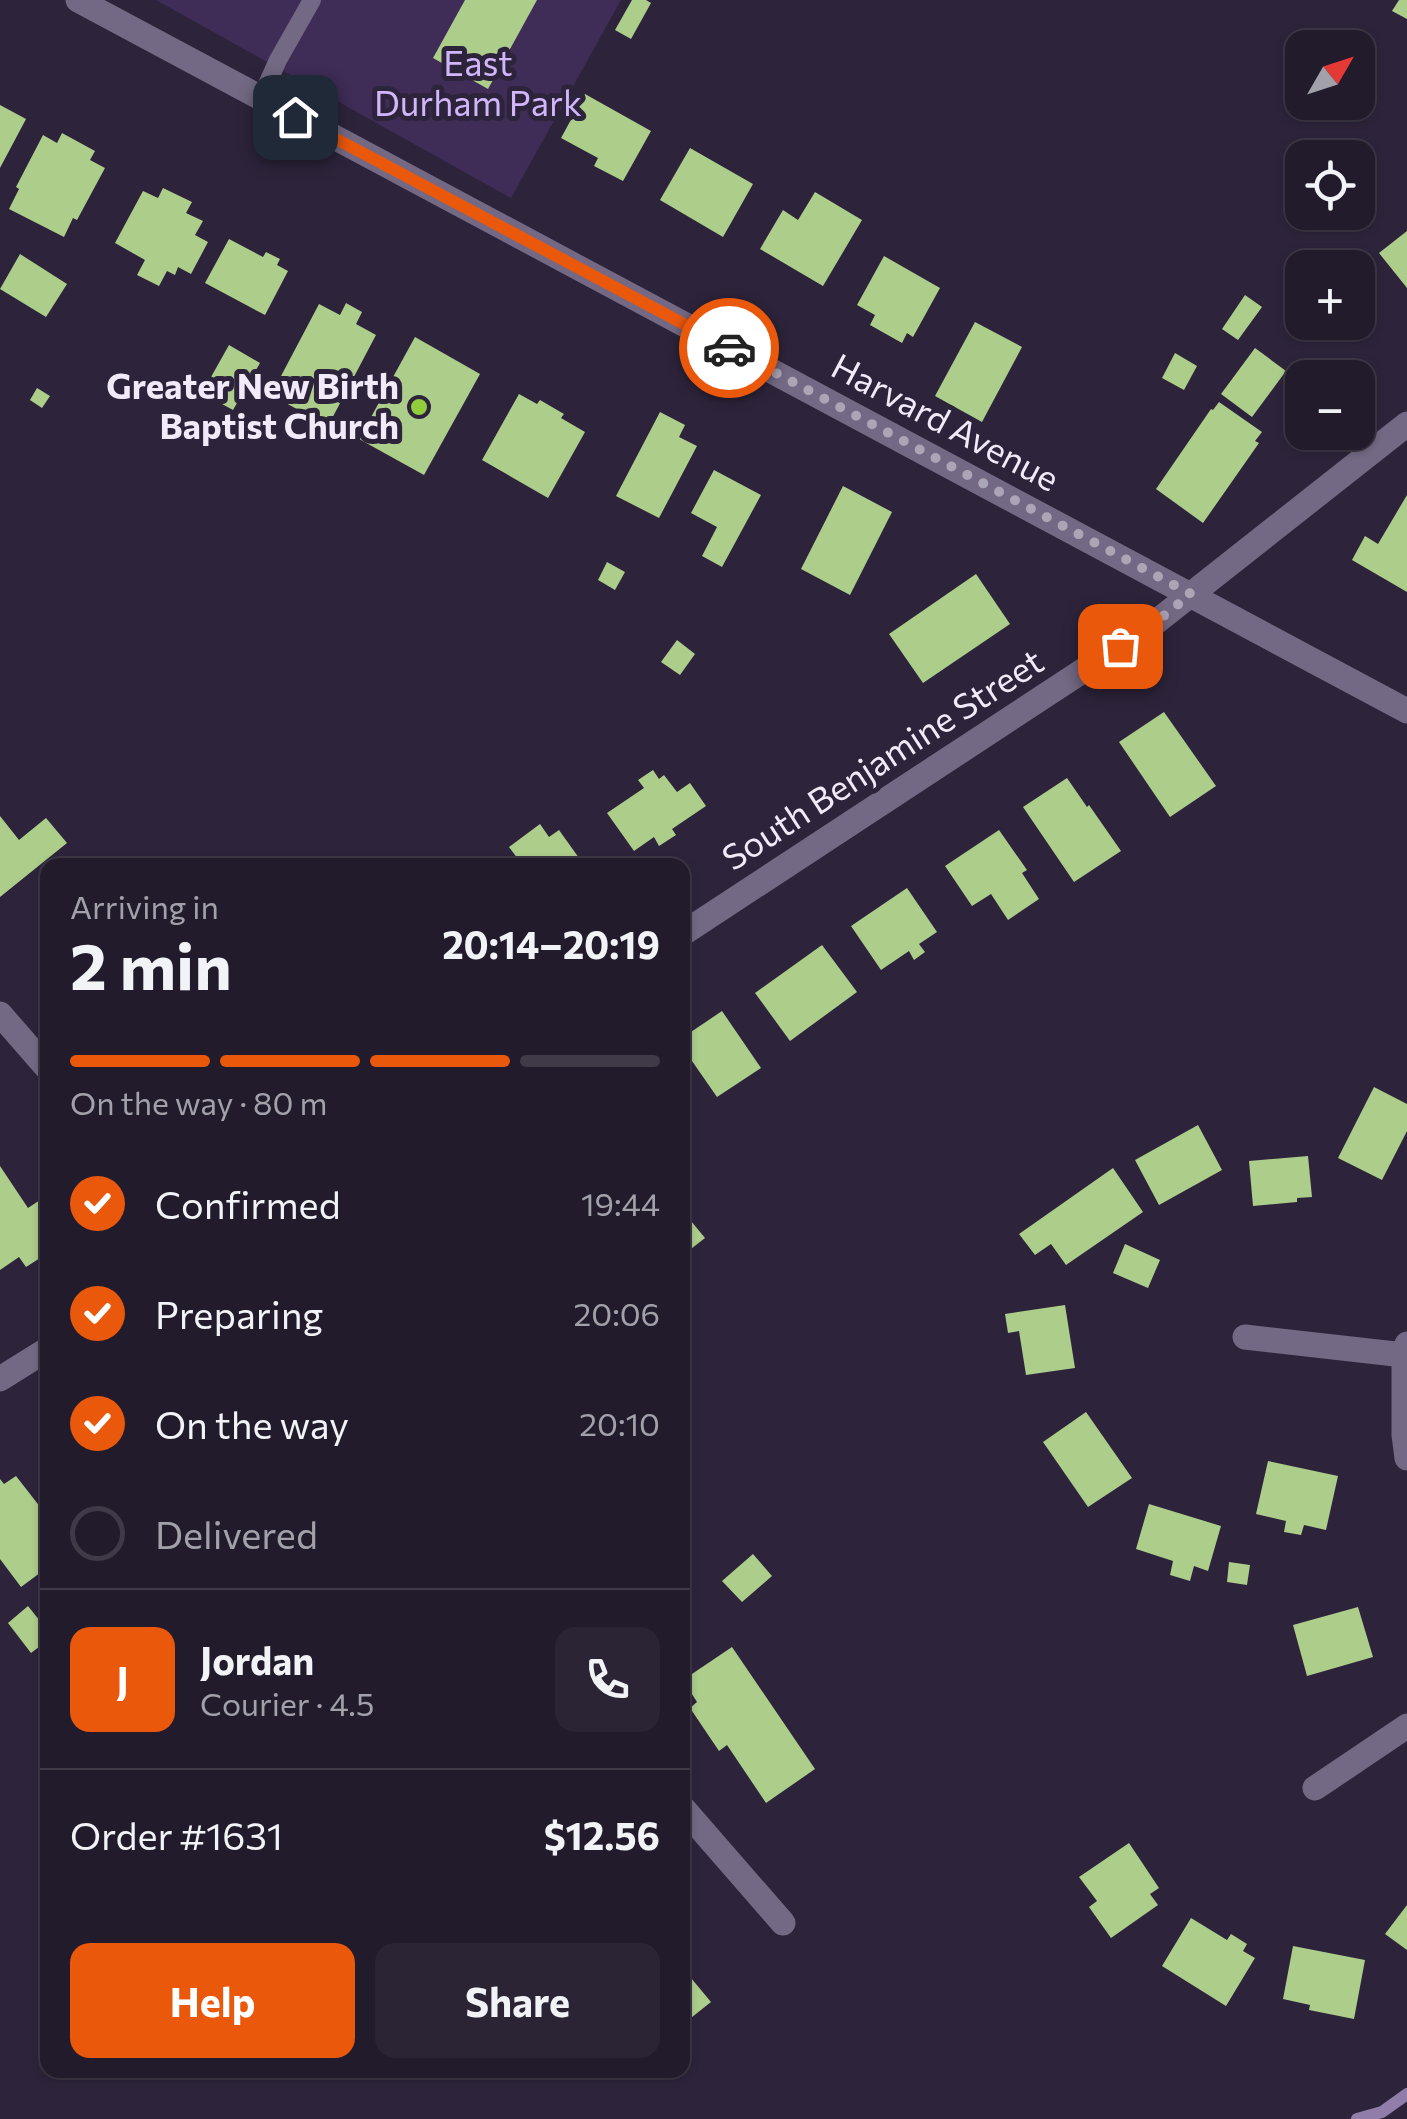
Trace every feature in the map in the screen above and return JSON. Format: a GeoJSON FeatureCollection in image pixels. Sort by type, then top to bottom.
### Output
{"type":"FeatureCollection","features":[{"type":"Feature","properties":{"kind":"street","name":"Harvard Avenue"},"geometry":{"type":"LineString","coordinates":[[78,0],[1407,711]]}},
{"type":"Feature","properties":{"kind":"street","name":"South Benjamine Street"},"geometry":{"type":"LineString","coordinates":[[690,929],[1151,626],[1407,424]]}},
{"type":"Feature","properties":{"kind":"street"},"geometry":{"type":"LineString","coordinates":[[0,1014],[40,1060]]}},
{"type":"Feature","properties":{"kind":"street"},"geometry":{"type":"LineString","coordinates":[[1245,1337],[1406,1349],[1407,1458]]}},
{"type":"Feature","properties":{"kind":"street"},"geometry":{"type":"LineString","coordinates":[[0,1380],[40,1354]]}},
{"type":"Feature","properties":{"kind":"street"},"geometry":{"type":"LineString","coordinates":[[1315,1788],[1407,1726]]}},
{"type":"Feature","properties":{"kind":"street"},"geometry":{"type":"LineString","coordinates":[[690,1816],[783,1923]]}},
{"type":"Feature","properties":{"kind":"lane"},"geometry":{"type":"LineString","coordinates":[[261,98],[312,0]]}},
{"type":"Feature","properties":{"kind":"green space","name":"East Durham Park"},"geometry":{"type":"Polygon","coordinates":[[[156,0],[621,0],[511,198],[156,0]]]}},
{"type":"Feature","properties":{"kind":"building"},"geometry":{"type":"Polygon","coordinates":[[[465,0],[537,0],[488,89],[433,58],[465,0]]]}},
{"type":"Feature","properties":{"kind":"building"},"geometry":{"type":"Polygon","coordinates":[[[632,0],[651,3],[631,39],[615,30],[632,0]]]}},
{"type":"Feature","properties":{"kind":"building"},"geometry":{"type":"Polygon","coordinates":[[[1399,0],[1407,0],[1407,19],[1392,11],[1399,0]]]}},
{"type":"Feature","properties":{"kind":"building"},"geometry":{"type":"Polygon","coordinates":[[[585,94],[651,131],[623,181],[594,166],[598,158],[561,138],[585,94]]]}},
{"type":"Feature","properties":{"kind":"building"},"geometry":{"type":"Polygon","coordinates":[[[0,105],[26,119],[0,168],[0,105]]]}},
{"type":"Feature","properties":{"kind":"building"},"geometry":{"type":"Polygon","coordinates":[[[62,133],[95,151],[90,160],[105,168],[64,237],[9,209],[43,135],[57,143],[62,133]]]}},
{"type":"Feature","properties":{"kind":"building"},"geometry":{"type":"Polygon","coordinates":[[[690,148],[753,184],[723,237],[660,200],[690,148]]]}},
{"type":"Feature","properties":{"kind":"building"},"geometry":{"type":"Polygon","coordinates":[[[163,188],[192,202],[186,213],[203,221],[195,235],[208,242],[191,274],[178,267],[175,275],[167,271],[159,286],[137,275],[145,260],[115,243],[143,191],[158,198],[163,188]]]}},
{"type":"Feature","properties":{"kind":"building"},"geometry":{"type":"Polygon","coordinates":[[[815,192],[862,220],[823,286],[760,249],[783,210],[798,220],[815,192]]]}},
{"type":"Feature","properties":{"kind":"building"},"geometry":{"type":"Polygon","coordinates":[[[1407,231],[1407,288],[1379,253],[1407,231]]]}},
{"type":"Feature","properties":{"kind":"building"},"geometry":{"type":"Polygon","coordinates":[[[229,239],[263,257],[266,252],[280,259],[277,265],[288,271],[265,315],[205,283],[229,239]]]}},
{"type":"Feature","properties":{"kind":"building"},"geometry":{"type":"Polygon","coordinates":[[[20,254],[67,284],[46,317],[0,289],[20,254]]]}},
{"type":"Feature","properties":{"kind":"building"},"geometry":{"type":"Polygon","coordinates":[[[884,256],[940,288],[913,337],[907,333],[902,343],[870,325],[875,315],[857,305],[884,256]]]}},
{"type":"Feature","properties":{"kind":"building"},"geometry":{"type":"Polygon","coordinates":[[[1245,295],[1262,307],[1238,340],[1222,329],[1245,295]]]}},
{"type":"Feature","properties":{"kind":"building","name":"Greater New Birth Baptist Church"},"geometry":{"type":"Polygon","coordinates":[[[346,303],[362,312],[356,324],[376,335],[328,426],[271,395],[319,304],[340,315],[346,303]]]}},
{"type":"Feature","properties":{"kind":"building"},"geometry":{"type":"Polygon","coordinates":[[[975,322],[1022,347],[982,422],[935,396],[975,322]]]}},
{"type":"Feature","properties":{"kind":"building","name":"Greater New Birth Baptist Church"},"geometry":{"type":"Polygon","coordinates":[[[415,337],[480,374],[424,475],[359,439],[415,337]]]}},
{"type":"Feature","properties":{"kind":"building"},"geometry":{"type":"Polygon","coordinates":[[[229,345],[260,363],[233,410],[202,393],[229,345]]]}},
{"type":"Feature","properties":{"kind":"building"},"geometry":{"type":"Polygon","coordinates":[[[1255,348],[1285,370],[1252,417],[1221,394],[1255,348]]]}},
{"type":"Feature","properties":{"kind":"building"},"geometry":{"type":"Polygon","coordinates":[[[1175,353],[1197,366],[1184,390],[1162,378],[1175,353]]]}},
{"type":"Feature","properties":{"kind":"building"},"geometry":{"type":"Polygon","coordinates":[[[37,388],[50,396],[42,408],[30,400],[37,388]]]}},
{"type":"Feature","properties":{"kind":"building"},"geometry":{"type":"Polygon","coordinates":[[[519,394],[537,404],[540,400],[585,432],[548,498],[482,460],[519,394]]]}},
{"type":"Feature","properties":{"kind":"building"},"geometry":{"type":"Polygon","coordinates":[[[1219,402],[1262,432],[1255,441],[1259,443],[1203,523],[1156,489],[1219,402]]]}},
{"type":"Feature","properties":{"kind":"building"},"geometry":{"type":"Polygon","coordinates":[[[660,412],[685,425],[679,437],[697,446],[659,518],[616,496],[660,412]]]}},
{"type":"Feature","properties":{"kind":"building"},"geometry":{"type":"Polygon","coordinates":[[[714,470],[761,495],[722,567],[702,556],[717,527],[691,513],[714,470]]]}},
{"type":"Feature","properties":{"kind":"building"},"geometry":{"type":"Polygon","coordinates":[[[843,486],[892,512],[850,595],[801,569],[843,486]]]}},
{"type":"Feature","properties":{"kind":"building"},"geometry":{"type":"Polygon","coordinates":[[[1407,495],[1407,592],[1352,560],[1365,536],[1378,544],[1407,495]]]}},
{"type":"Feature","properties":{"kind":"building"},"geometry":{"type":"Polygon","coordinates":[[[607,562],[625,572],[615,590],[598,580],[607,562]]]}},
{"type":"Feature","properties":{"kind":"building"},"geometry":{"type":"Polygon","coordinates":[[[976,574],[1010,624],[923,683],[889,634],[976,574]]]}},
{"type":"Feature","properties":{"kind":"building"},"geometry":{"type":"Polygon","coordinates":[[[677,640],[695,654],[680,675],[661,662],[677,640]]]}},
{"type":"Feature","properties":{"kind":"building"},"geometry":{"type":"Polygon","coordinates":[[[1164,712],[1216,786],[1170,817],[1119,742],[1164,712]]]}},
{"type":"Feature","properties":{"kind":"building"},"geometry":{"type":"Polygon","coordinates":[[[653,770],[659,779],[664,775],[677,792],[690,783],[706,806],[672,829],[676,835],[659,846],[654,837],[634,851],[607,813],[644,788],[638,780],[653,770]]]}},
{"type":"Feature","properties":{"kind":"building"},"geometry":{"type":"Polygon","coordinates":[[[1067,778],[1121,851],[1074,882],[1023,807],[1067,778]]]}},
{"type":"Feature","properties":{"kind":"building"},"geometry":{"type":"Polygon","coordinates":[[[0,816],[19,840],[46,818],[67,843],[48,858],[40,858],[40,865],[0,897],[0,816]]]}},
{"type":"Feature","properties":{"kind":"building"},"geometry":{"type":"Polygon","coordinates":[[[540,824],[549,837],[559,830],[579,858],[517,858],[509,847],[540,824]]]}},
{"type":"Feature","properties":{"kind":"building"},"geometry":{"type":"Polygon","coordinates":[[[999,830],[1027,870],[1022,873],[1039,899],[1008,920],[991,894],[972,906],[945,866],[999,830]]]}},
{"type":"Feature","properties":{"kind":"building"},"geometry":{"type":"Polygon","coordinates":[[[907,888],[937,932],[919,944],[925,952],[914,960],[909,951],[881,970],[851,926],[907,888]]]}},
{"type":"Feature","properties":{"kind":"building"},"geometry":{"type":"Polygon","coordinates":[[[822,945],[857,992],[790,1041],[755,993],[822,945]]]}},
{"type":"Feature","properties":{"kind":"building"},"geometry":{"type":"Polygon","coordinates":[[[722,1011],[761,1068],[717,1097],[690,1062],[690,1033],[722,1011]]]}},
{"type":"Feature","properties":{"kind":"building"},"geometry":{"type":"Polygon","coordinates":[[[1374,1087],[1407,1104],[1407,1131],[1382,1180],[1338,1158],[1374,1087]]]}},
{"type":"Feature","properties":{"kind":"building"},"geometry":{"type":"Polygon","coordinates":[[[1198,1125],[1222,1170],[1159,1205],[1135,1160],[1198,1125]]]}},
{"type":"Feature","properties":{"kind":"building"},"geometry":{"type":"Polygon","coordinates":[[[1308,1156],[1312,1197],[1253,1206],[1249,1161],[1308,1156]]]}},
{"type":"Feature","properties":{"kind":"building"},"geometry":{"type":"Polygon","coordinates":[[[0,1166],[28,1208],[40,1200],[40,1258],[26,1267],[19,1257],[0,1270],[0,1166]]]}},
{"type":"Feature","properties":{"kind":"building"},"geometry":{"type":"Polygon","coordinates":[[[1113,1168],[1143,1212],[1066,1265],[1051,1244],[1035,1255],[1019,1234],[1113,1168]]]}},
{"type":"Feature","properties":{"kind":"building"},"geometry":{"type":"Polygon","coordinates":[[[690,1220],[705,1238],[690,1250],[690,1220]]]}},
{"type":"Feature","properties":{"kind":"building"},"geometry":{"type":"Polygon","coordinates":[[[1125,1244],[1160,1260],[1148,1288],[1113,1273],[1125,1244]]]}},
{"type":"Feature","properties":{"kind":"building"},"geometry":{"type":"Polygon","coordinates":[[[1065,1305],[1075,1368],[1026,1375],[1019,1331],[1008,1333],[1005,1314],[1065,1305]]]}},
{"type":"Feature","properties":{"kind":"building"},"geometry":{"type":"Polygon","coordinates":[[[1086,1412],[1132,1478],[1088,1507],[1043,1442],[1086,1412]]]}},
{"type":"Feature","properties":{"kind":"building"},"geometry":{"type":"Polygon","coordinates":[[[1268,1461],[1338,1476],[1326,1530],[1304,1525],[1301,1535],[1284,1532],[1286,1521],[1256,1514],[1268,1461]]]}},
{"type":"Feature","properties":{"kind":"building"},"geometry":{"type":"Polygon","coordinates":[[[16,1476],[40,1507],[40,1573],[21,1587],[0,1559],[0,1479],[4,1484],[16,1476]]]}},
{"type":"Feature","properties":{"kind":"building"},"geometry":{"type":"Polygon","coordinates":[[[1149,1504],[1221,1526],[1208,1571],[1194,1566],[1190,1581],[1170,1575],[1173,1561],[1136,1549],[1149,1504]]]}},
{"type":"Feature","properties":{"kind":"building"},"geometry":{"type":"Polygon","coordinates":[[[753,1554],[772,1576],[742,1602],[722,1581],[753,1554]]]}},
{"type":"Feature","properties":{"kind":"building"},"geometry":{"type":"Polygon","coordinates":[[[1229,1562],[1250,1565],[1247,1585],[1227,1582],[1229,1562]]]}},
{"type":"Feature","properties":{"kind":"building"},"geometry":{"type":"Polygon","coordinates":[[[28,1606],[40,1621],[40,1646],[31,1653],[8,1623],[28,1606]]]}},
{"type":"Feature","properties":{"kind":"building"},"geometry":{"type":"Polygon","coordinates":[[[1358,1607],[1373,1657],[1307,1676],[1293,1625],[1358,1607]]]}},
{"type":"Feature","properties":{"kind":"building"},"geometry":{"type":"Polygon","coordinates":[[[732,1647],[815,1769],[766,1803],[727,1745],[719,1751],[690,1708],[697,1702],[690,1691],[690,1675],[732,1647]]]}},
{"type":"Feature","properties":{"kind":"building"},"geometry":{"type":"Polygon","coordinates":[[[1129,1843],[1159,1888],[1150,1894],[1158,1905],[1111,1938],[1089,1907],[1097,1901],[1079,1877],[1129,1843]]]}},
{"type":"Feature","properties":{"kind":"building"},"geometry":{"type":"Polygon","coordinates":[[[1407,1905],[1407,1950],[1385,1934],[1407,1905]]]}},
{"type":"Feature","properties":{"kind":"building"},"geometry":{"type":"Polygon","coordinates":[[[1191,1918],[1227,1940],[1231,1934],[1247,1944],[1243,1951],[1255,1958],[1226,2006],[1162,1966],[1191,1918]]]}},
{"type":"Feature","properties":{"kind":"building"},"geometry":{"type":"Polygon","coordinates":[[[1293,1946],[1365,1960],[1354,2019],[1309,2010],[1310,2005],[1283,1999],[1293,1946]]]}},
{"type":"Feature","properties":{"kind":"building"},"geometry":{"type":"Polygon","coordinates":[[[690,1977],[711,2002],[690,2019],[690,1977]]]}},
{"type":"Feature","properties":{"kind":"waterway"},"geometry":{"type":"LineString","coordinates":[[1357,2119],[1382,2112],[1407,2094]]}},
{"type":"Feature","properties":{"kind":"way so far"},"geometry":{"type":"LineString","coordinates":[[729,348],[1191,594],[1120,646]]}},
{"type":"Feature","properties":{"kind":"place","name":"Greater New Birth Baptist Church"},"geometry":{"type":"Point","coordinates":[419,407]}},
{"type":"Feature","properties":{"kind":"route"},"geometry":{"type":"LineString","coordinates":[[295,117],[729,348]]}}]}
